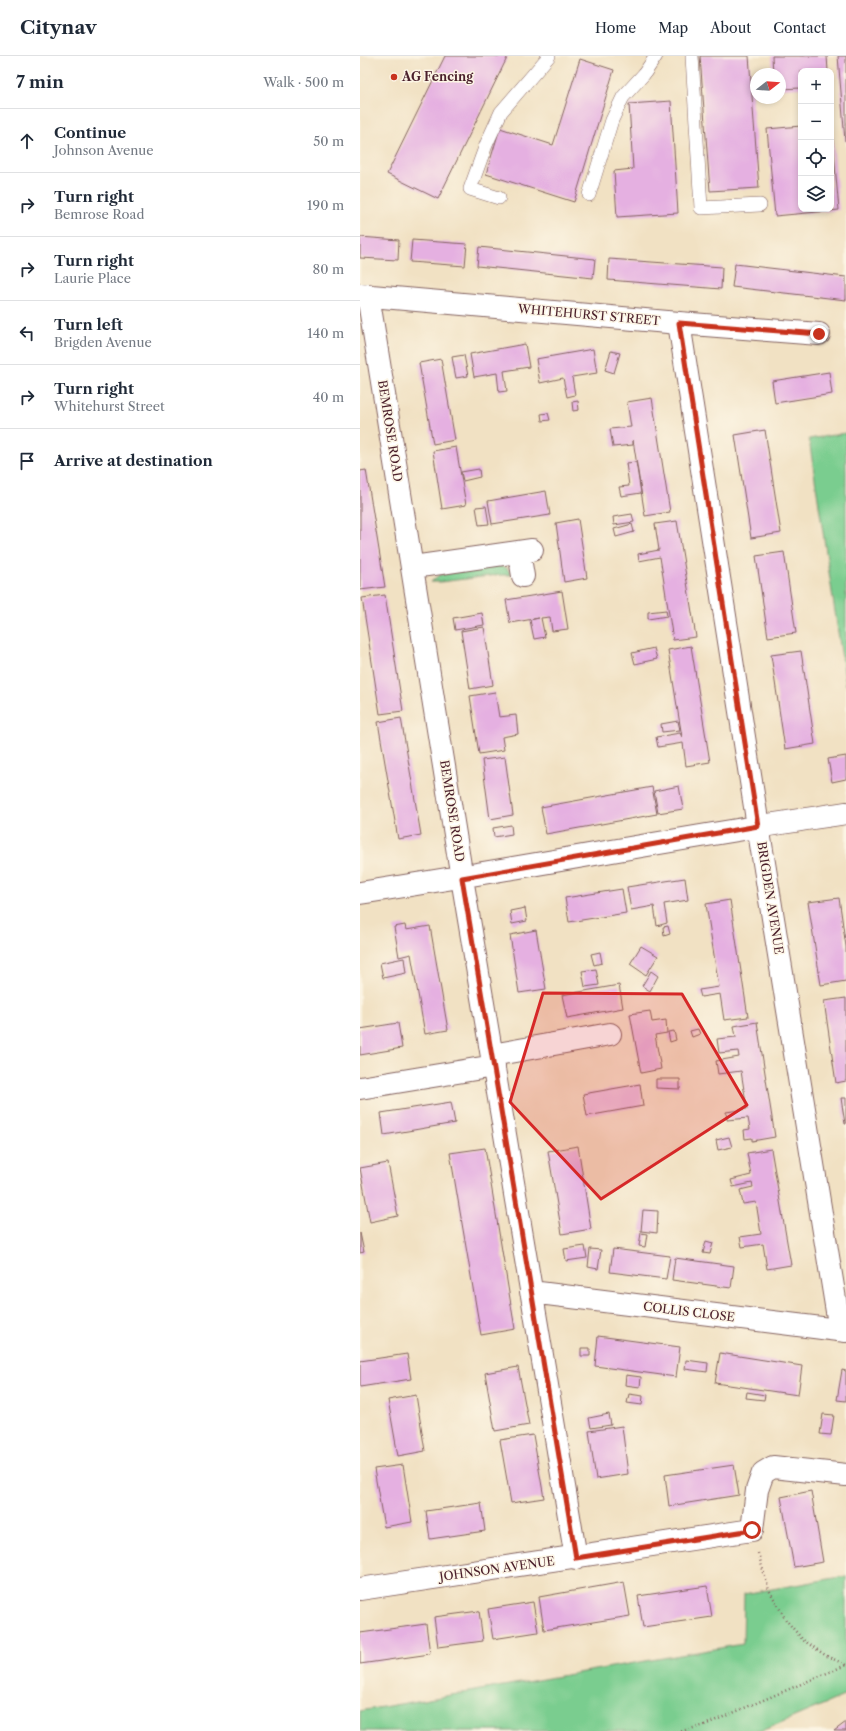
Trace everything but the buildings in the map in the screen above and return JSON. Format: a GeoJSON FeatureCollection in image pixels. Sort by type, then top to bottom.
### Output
{"type":"FeatureCollection","features":[{"type":"Feature","properties":{"kind":"street","name":"WHITEHURST STREET"},"geometry":{"type":"LineString","coordinates":[[364,295],[819,334]]}},
{"type":"Feature","properties":{"kind":"street","name":"BEMROSE ROAD"},"geometry":{"type":"LineString","coordinates":[[364,295],[413,567],[462,878],[576,1558]]}},
{"type":"Feature","properties":{"kind":"street","name":"BRIGDEN AVENUE"},"geometry":{"type":"LineString","coordinates":[[679,323],[758,826],[843,1331]]}},
{"type":"Feature","properties":{"kind":"street"},"geometry":{"type":"LineString","coordinates":[[413,567],[525,551],[523,576]]}},
{"type":"Feature","properties":{"kind":"street"},"geometry":{"type":"LineString","coordinates":[[360,893],[462,878],[758,826],[846,813]]}},
{"type":"Feature","properties":{"kind":"street"},"geometry":{"type":"LineString","coordinates":[[360,1088],[610,1034]]}},
{"type":"Feature","properties":{"kind":"street","name":"COLLIS CLOSE"},"geometry":{"type":"LineString","coordinates":[[531,1292],[843,1331]]}},
{"type":"Feature","properties":{"kind":"street"},"geometry":{"type":"LineString","coordinates":[[752,1530],[757,1490],[763,1473],[773,1467],[846,1474]]}},
{"type":"Feature","properties":{"kind":"street","name":"JOHNSON AVENUE"},"geometry":{"type":"LineString","coordinates":[[360,1589],[576,1558],[752,1530]]}},
{"type":"Feature","properties":{"kind":"lane"},"geometry":{"type":"LineString","coordinates":[[499,198],[470,189],[486,145],[501,112],[549,56]]}},
{"type":"Feature","properties":{"kind":"lane"},"geometry":{"type":"LineString","coordinates":[[589,195],[612,120],[623,98],[644,74],[656,56]]}},
{"type":"Feature","properties":{"kind":"lane"},"geometry":{"type":"LineString","coordinates":[[692,56],[701,208],[760,205]]}},
{"type":"Feature","properties":{"kind":"path"},"geometry":{"type":"LineString","coordinates":[[682,1731],[702,1726],[846,1665],[826,1655],[803,1640],[786,1620],[768,1590],[752,1530]]}},
{"type":"Feature","properties":{"kind":"highlighted area"},"geometry":{"type":"Polygon","coordinates":[[[543,993],[682,994],[747,1105],[601,1199],[510,1102],[543,993]]]}},
{"type":"Feature","properties":{"kind":"green space"},"geometry":{"type":"Polygon","coordinates":[[[846,433],[846,685],[809,439],[846,433]]]}},
{"type":"Feature","properties":{"kind":"green space"},"geometry":{"type":"Polygon","coordinates":[[[497,565],[507,568],[511,575],[431,582],[439,575],[497,565]]]}},
{"type":"Feature","properties":{"kind":"green space"},"geometry":{"type":"Polygon","coordinates":[[[846,1576],[846,1695],[761,1731],[360,1731],[360,1711],[743,1644],[744,1594],[846,1576]]]}},
{"type":"Feature","properties":{"kind":"place","name":"AG Fencing"},"geometry":{"type":"Point","coordinates":[394,77]}},
{"type":"Feature","properties":{"kind":"route"},"geometry":{"type":"LineString","coordinates":[[752,1530],[576,1558],[462,878],[758,826],[679,323],[819,334]]}}]}
